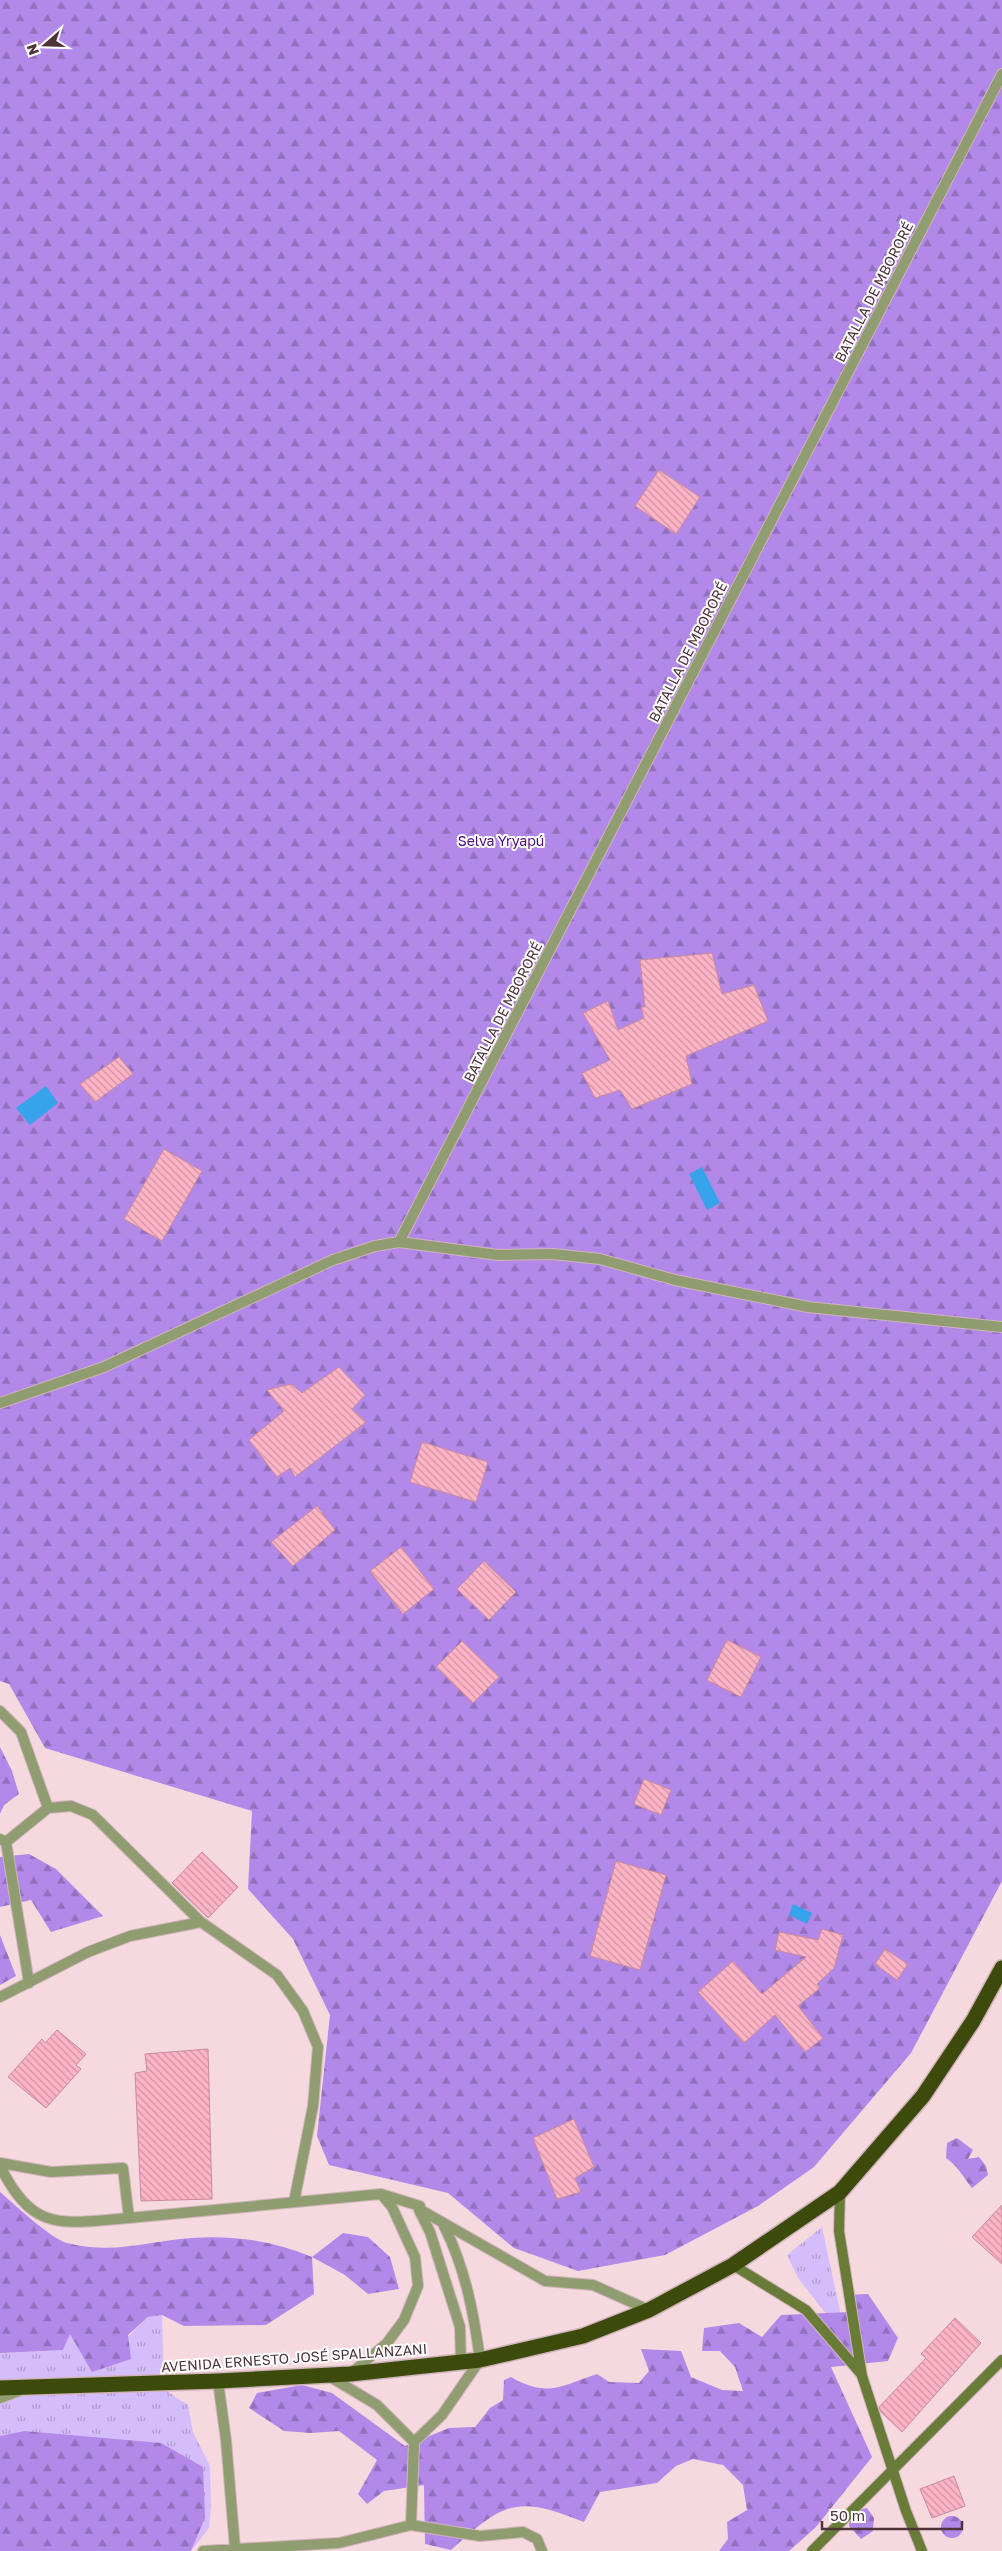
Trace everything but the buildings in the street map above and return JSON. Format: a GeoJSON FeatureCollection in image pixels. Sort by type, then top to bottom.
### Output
{"type":"FeatureCollection","features":[{"type":"Feature","properties":{"kind":"highway","name":"AVENIDA ERNESTO JOSÉ SPALLANZANI"},"geometry":{"type":"LineString","coordinates":[[0,2388],[218,2381],[350,2374],[480,2360],[583,2336],[649,2310],[734,2265],[840,2192],[923,2096],[974,2021],[1002,1968]]}},
{"type":"Feature","properties":{"kind":"main road"},"geometry":{"type":"LineString","coordinates":[[840,2192],[839,2231],[862,2376],[892,2469],[922,2551]]}},
{"type":"Feature","properties":{"kind":"main road"},"geometry":{"type":"LineString","coordinates":[[734,2265],[806,2310],[862,2376]]}},
{"type":"Feature","properties":{"kind":"main road"},"geometry":{"type":"LineString","coordinates":[[812,2551],[1002,2360]]}},
{"type":"Feature","properties":{"kind":"street","name":"BATALLA DE MBORORÉ"},"geometry":{"type":"LineString","coordinates":[[399,1242],[1002,74]]}},
{"type":"Feature","properties":{"kind":"street"},"geometry":{"type":"LineString","coordinates":[[0,1403],[104,1367],[333,1260],[375,1246],[399,1242],[498,1255],[553,1254],[600,1259],[675,1280],[808,1307],[1002,1327]]}},
{"type":"Feature","properties":{"kind":"street"},"geometry":{"type":"LineString","coordinates":[[0,1711],[21,1732],[48,1808]]}},
{"type":"Feature","properties":{"kind":"street"},"geometry":{"type":"LineString","coordinates":[[29,1982],[3,1840],[48,1808],[71,1806],[93,1815],[200,1922],[277,1975],[303,2011],[318,2047],[313,2106],[294,2202]]}},
{"type":"Feature","properties":{"kind":"street"},"geometry":{"type":"LineString","coordinates":[[0,1997],[88,1952],[130,1936],[200,1922]]}},
{"type":"Feature","properties":{"kind":"street"},"geometry":{"type":"LineString","coordinates":[[0,2165],[51,2172],[123,2168],[129,2218]]}},
{"type":"Feature","properties":{"kind":"street"},"geometry":{"type":"LineString","coordinates":[[0,2165],[12,2190],[37,2214],[63,2223],[381,2194],[419,2207],[444,2225],[545,2281],[593,2285],[649,2310]]}},
{"type":"Feature","properties":{"kind":"street"},"geometry":{"type":"LineString","coordinates":[[350,2374],[388,2343],[404,2320],[418,2286],[415,2257],[392,2207],[381,2194]]}},
{"type":"Feature","properties":{"kind":"street"},"geometry":{"type":"LineString","coordinates":[[419,2207],[430,2232],[460,2327],[461,2362]]}},
{"type":"Feature","properties":{"kind":"street"},"geometry":{"type":"LineString","coordinates":[[411,2525],[414,2442],[442,2415],[480,2360],[474,2314],[454,2245],[444,2225]]}},
{"type":"Feature","properties":{"kind":"street"},"geometry":{"type":"LineString","coordinates":[[326,2375],[377,2405],[414,2442]]}},
{"type":"Feature","properties":{"kind":"street"},"geometry":{"type":"LineString","coordinates":[[218,2381],[226,2440],[235,2548]]}},
{"type":"Feature","properties":{"kind":"street"},"geometry":{"type":"LineString","coordinates":[[0,2398],[29,2387]]}},
{"type":"Feature","properties":{"kind":"street"},"geometry":{"type":"LineString","coordinates":[[204,2551],[338,2543],[411,2525],[480,2536],[523,2532],[537,2539],[542,2551]]}},
{"type":"Feature","properties":{"kind":"green space","name":"Selva Yryapú"},"geometry":{"type":"Polygon","coordinates":[[[0,0],[1002,0],[1002,1881],[911,2053],[814,2167],[758,2206],[665,2255],[578,2271],[514,2248],[448,2193],[329,2165],[317,2136],[330,2015],[293,1939],[248,1889],[252,1811],[45,1748],[9,1684],[0,1681],[0,0]]]}},
{"type":"Feature","properties":{"kind":"green space"},"geometry":{"type":"Polygon","coordinates":[[[0,1747],[12,1771],[19,1794],[4,1805],[0,1814],[0,1747]]]}},
{"type":"Feature","properties":{"kind":"green space"},"geometry":{"type":"Polygon","coordinates":[[[29,1854],[56,1869],[103,1916],[51,1932],[31,1900],[0,1907],[0,1857],[29,1854]]]}},
{"type":"Feature","properties":{"kind":"green space"},"geometry":{"type":"Polygon","coordinates":[[[0,1935],[16,1976],[0,1985],[0,1935]]]}},
{"type":"Feature","properties":{"kind":"green space"},"geometry":{"type":"Polygon","coordinates":[[[957,2138],[973,2150],[968,2159],[979,2157],[986,2166],[988,2175],[972,2188],[957,2168],[946,2158],[947,2143],[957,2138]]]}},
{"type":"Feature","properties":{"kind":"green space"},"geometry":{"type":"Polygon","coordinates":[[[0,2192],[42,2228],[67,2243],[100,2248],[192,2238],[223,2237],[253,2240],[298,2251],[312,2257],[314,2294],[266,2325],[184,2326],[162,2315],[148,2317],[128,2335],[131,2359],[92,2372],[70,2334],[63,2350],[0,2353],[0,2192]]]}},
{"type":"Feature","properties":{"kind":"green space"},"geometry":{"type":"Polygon","coordinates":[[[822,2227],[846,2339],[798,2278],[787,2255],[822,2227]]]}},
{"type":"Feature","properties":{"kind":"green space"},"geometry":{"type":"Polygon","coordinates":[[[343,2233],[368,2237],[390,2257],[399,2289],[368,2294],[345,2275],[312,2257],[343,2233]]]}},
{"type":"Feature","properties":{"kind":"green space"},"geometry":{"type":"Polygon","coordinates":[[[868,2294],[898,2338],[888,2361],[831,2367],[872,2457],[816,2527],[789,2551],[719,2551],[728,2539],[727,2522],[747,2510],[743,2485],[723,2465],[693,2459],[676,2466],[657,2483],[600,2492],[584,2522],[561,2513],[526,2506],[498,2513],[484,2522],[451,2550],[425,2544],[424,2485],[384,2491],[367,2504],[358,2494],[377,2460],[339,2431],[311,2433],[284,2431],[249,2408],[257,2393],[302,2385],[332,2393],[405,2446],[449,2428],[475,2427],[490,2408],[503,2400],[504,2380],[511,2377],[535,2387],[545,2388],[563,2386],[597,2374],[609,2382],[639,2383],[649,2371],[641,2349],[681,2351],[691,2377],[722,2390],[743,2391],[735,2367],[720,2351],[702,2351],[704,2328],[739,2323],[762,2337],[781,2315],[849,2312],[845,2295],[868,2294]]]}},
{"type":"Feature","properties":{"kind":"green space"},"geometry":{"type":"Polygon","coordinates":[[[162,2315],[164,2389],[188,2405],[193,2432],[210,2466],[211,2506],[209,2528],[191,2551],[205,2518],[24,2431],[0,2436],[0,2353],[63,2350],[70,2333],[93,2372],[148,2317],[162,2315]]]}},
{"type":"Feature","properties":{"kind":"green space"},"geometry":{"type":"Polygon","coordinates":[[[24,2431],[161,2443],[203,2467],[205,2518],[191,2551],[0,2551],[0,2436],[24,2431]]]}},
{"type":"Feature","properties":{"kind":"green space"},"geometry":{"type":"Polygon","coordinates":[[[867,2508],[874,2518],[873,2531],[861,2539],[849,2526],[850,2512],[867,2508]]]}},
{"type":"Feature","properties":{"kind":"green space"},"geometry":{"type":"Polygon","coordinates":[[[952,2516],[960,2519],[963,2527],[960,2535],[952,2538],[944,2535],[941,2527],[944,2519],[952,2516]]]}},
{"type":"Feature","properties":{"kind":"water"},"geometry":{"type":"Polygon","coordinates":[[[46,1086],[58,1103],[30,1125],[16,1108],[46,1086]]]}},
{"type":"Feature","properties":{"kind":"water"},"geometry":{"type":"Polygon","coordinates":[[[702,1167],[720,1203],[707,1210],[689,1174],[702,1167]]]}},
{"type":"Feature","properties":{"kind":"water"},"geometry":{"type":"Polygon","coordinates":[[[793,1904],[812,1913],[807,1924],[789,1915],[793,1904]]]}}]}
